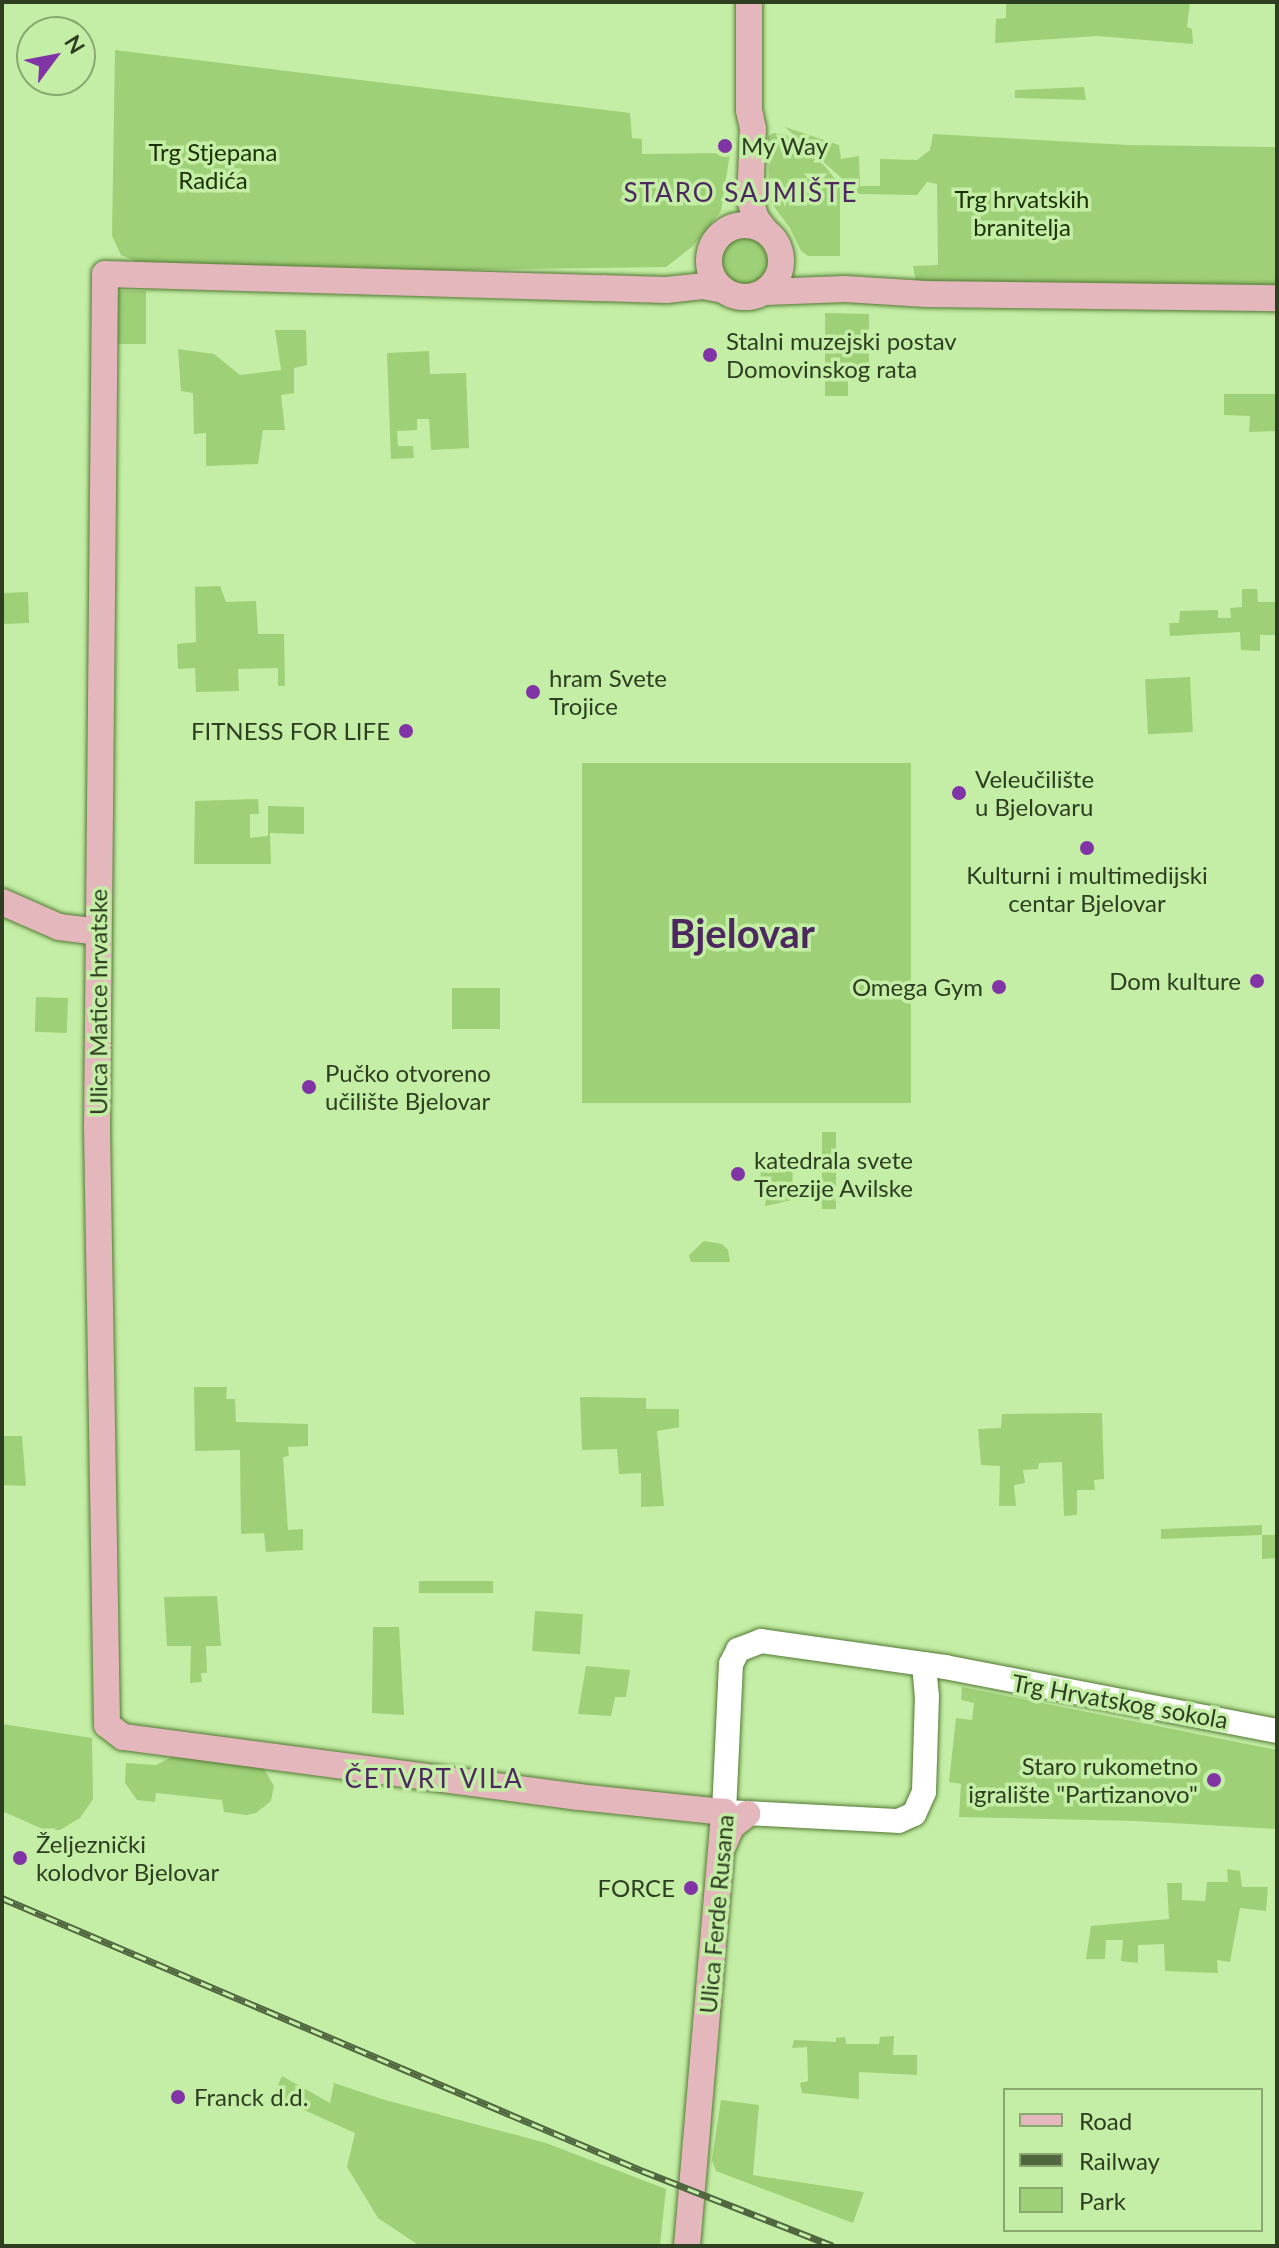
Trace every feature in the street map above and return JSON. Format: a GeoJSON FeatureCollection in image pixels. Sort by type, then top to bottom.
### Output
{"type":"FeatureCollection","features":[{"type":"Feature","properties":{"kind":"main road"},"geometry":{"type":"LineString","coordinates":[[749,2],[749,110],[753,129],[750,200],[756,219],[778,245],[788,266],[805,277],[845,289]]}},
{"type":"Feature","properties":{"kind":"main road"},"geometry":{"type":"LineString","coordinates":[[641,288],[681,276],[710,254],[725,230],[734,211],[742,130],[749,110]]}},
{"type":"Feature","properties":{"kind":"main road"},"geometry":{"type":"LineString","coordinates":[[725,230],[744,224],[764,229]]}},
{"type":"Feature","properties":{"kind":"main road"},"geometry":{"type":"LineString","coordinates":[[710,254],[712,274],[724,290]]}},
{"type":"Feature","properties":{"kind":"main road"},"geometry":{"type":"LineString","coordinates":[[765,292],[778,276],[781,255]]}},
{"type":"Feature","properties":{"kind":"main road","name":"Ulica Matice hrvatske"},"geometry":{"type":"LineString","coordinates":[[641,288],[105,274],[98,932],[106,1715],[110,1730],[123,1737],[579,1797],[735,1813]]}},
{"type":"Feature","properties":{"kind":"main road"},"geometry":{"type":"LineString","coordinates":[[641,288],[666,290],[703,286],[742,297],[765,292],[845,289],[926,294],[1277,298]]}},
{"type":"Feature","properties":{"kind":"main road"},"geometry":{"type":"LineString","coordinates":[[2,902],[59,927],[98,932]]}},
{"type":"Feature","properties":{"kind":"main road","name":"Trg Hrvatskog sokola"},"geometry":{"type":"LineString","coordinates":[[731,1664],[743,1647],[767,1641],[924,1664],[1277,1731]]}},
{"type":"Feature","properties":{"kind":"main road","name":"Ulica Ferde Rusana"},"geometry":{"type":"LineString","coordinates":[[687,2246],[722,1849],[735,1813],[731,1664]]}},
{"type":"Feature","properties":{"kind":"main road"},"geometry":{"type":"LineString","coordinates":[[735,1813],[898,1821],[914,1814],[924,1792],[927,1696],[924,1664]]}},
{"type":"Feature","properties":{"kind":"main road"},"geometry":{"type":"LineString","coordinates":[[927,1696],[936,1683],[962,1673]]}},
{"type":"Feature","properties":{"kind":"green space"},"geometry":{"type":"Polygon","coordinates":[[[1006,2],[1190,2],[1187,27],[1192,29],[1193,44],[1097,36],[995,43],[996,19],[1006,18],[1006,2]]]}},
{"type":"Feature","properties":{"kind":"green space","name":"Trg Stjepana Radića"},"geometry":{"type":"Polygon","coordinates":[[[115,50],[630,113],[632,138],[642,139],[642,154],[730,153],[721,211],[693,246],[666,267],[380,271],[140,263],[121,255],[112,236],[115,50]]]}},
{"type":"Feature","properties":{"kind":"green space"},"geometry":{"type":"Polygon","coordinates":[[[1084,87],[1086,100],[1015,98],[1015,90],[1084,87]]]}},
{"type":"Feature","properties":{"kind":"green space","name":"Trg hrvatskih branitelja"},"geometry":{"type":"Polygon","coordinates":[[[785,127],[839,145],[841,159],[859,156],[860,186],[880,186],[880,159],[917,160],[930,150],[933,134],[1128,145],[1277,147],[1277,289],[916,281],[913,266],[938,265],[937,184],[927,182],[917,195],[859,194],[785,127]]]}},
{"type":"Feature","properties":{"kind":"green space"},"geometry":{"type":"Polygon","coordinates":[[[774,133],[786,135],[823,164],[840,185],[840,256],[808,256],[801,251],[790,228],[769,200],[768,136],[774,133]]]}},
{"type":"Feature","properties":{"kind":"green space"},"geometry":{"type":"Polygon","coordinates":[[[745,234],[763,242],[771,260],[763,278],[745,286],[727,278],[719,260],[727,242],[745,234]]]}},
{"type":"Feature","properties":{"kind":"green space"},"geometry":{"type":"Polygon","coordinates":[[[104,291],[146,291],[146,344],[104,344],[104,291]]]}},
{"type":"Feature","properties":{"kind":"green space"},"geometry":{"type":"Polygon","coordinates":[[[825,313],[869,314],[869,374],[848,374],[848,396],[825,396],[825,313]]]}},
{"type":"Feature","properties":{"kind":"green space"},"geometry":{"type":"Polygon","coordinates":[[[275,330],[306,330],[307,365],[294,368],[294,393],[281,395],[285,430],[263,430],[258,464],[206,466],[206,433],[194,434],[193,393],[181,391],[178,349],[214,354],[240,375],[281,370],[275,330]]]}},
{"type":"Feature","properties":{"kind":"green space"},"geometry":{"type":"Polygon","coordinates":[[[429,351],[430,374],[466,373],[469,448],[431,450],[429,419],[417,419],[417,430],[397,431],[398,446],[413,446],[414,458],[391,459],[387,353],[429,351]]]}},
{"type":"Feature","properties":{"kind":"green space"},"geometry":{"type":"Polygon","coordinates":[[[1224,394],[1277,394],[1277,431],[1249,432],[1250,416],[1224,415],[1224,394]]]}},
{"type":"Feature","properties":{"kind":"green space"},"geometry":{"type":"Polygon","coordinates":[[[220,586],[226,602],[256,601],[258,634],[284,634],[285,686],[278,686],[278,668],[238,669],[239,691],[196,692],[195,668],[178,669],[177,644],[196,642],[195,587],[220,586]]]}},
{"type":"Feature","properties":{"kind":"green space"},"geometry":{"type":"Polygon","coordinates":[[[1242,589],[1257,589],[1258,602],[1277,602],[1277,635],[1260,635],[1260,651],[1241,650],[1240,632],[1170,636],[1169,623],[1179,623],[1180,611],[1218,610],[1218,618],[1231,618],[1230,608],[1242,607],[1242,589]]]}},
{"type":"Feature","properties":{"kind":"green space"},"geometry":{"type":"Polygon","coordinates":[[[28,592],[29,623],[3,624],[2,593],[28,592]]]}},
{"type":"Feature","properties":{"kind":"green space"},"geometry":{"type":"Polygon","coordinates":[[[1190,677],[1193,732],[1148,734],[1145,679],[1190,677]]]}},
{"type":"Feature","properties":{"kind":"green space"},"geometry":{"type":"Polygon","coordinates":[[[582,763],[911,763],[911,1103],[582,1103],[582,763]]]}},
{"type":"Feature","properties":{"kind":"green space"},"geometry":{"type":"Polygon","coordinates":[[[258,799],[259,814],[250,814],[250,838],[268,836],[268,806],[304,807],[304,834],[270,833],[271,864],[194,864],[195,801],[258,799]]]}},
{"type":"Feature","properties":{"kind":"green space"},"geometry":{"type":"Polygon","coordinates":[[[452,988],[500,988],[500,1029],[452,1029],[452,988]]]}},
{"type":"Feature","properties":{"kind":"green space"},"geometry":{"type":"Polygon","coordinates":[[[36,997],[68,998],[67,1033],[35,1032],[36,997]]]}},
{"type":"Feature","properties":{"kind":"green space"},"geometry":{"type":"Polygon","coordinates":[[[822,1132],[836,1132],[836,1209],[822,1209],[822,1132]]]}},
{"type":"Feature","properties":{"kind":"green space"},"geometry":{"type":"Polygon","coordinates":[[[760,1159],[793,1159],[792,1200],[765,1206],[768,1186],[761,1186],[760,1159]]]}},
{"type":"Feature","properties":{"kind":"green space"},"geometry":{"type":"Polygon","coordinates":[[[704,1241],[722,1244],[728,1250],[730,1262],[691,1262],[689,1255],[704,1241]]]}},
{"type":"Feature","properties":{"kind":"green space"},"geometry":{"type":"Polygon","coordinates":[[[194,1387],[227,1387],[226,1399],[235,1399],[236,1422],[308,1424],[308,1446],[288,1447],[289,1456],[283,1457],[288,1530],[303,1529],[303,1550],[266,1552],[264,1533],[241,1534],[240,1450],[195,1451],[194,1387]]]}},
{"type":"Feature","properties":{"kind":"green space"},"geometry":{"type":"Polygon","coordinates":[[[580,1397],[646,1398],[646,1409],[679,1409],[679,1427],[657,1431],[664,1506],[641,1507],[641,1473],[619,1474],[617,1449],[582,1450],[580,1397]]]}},
{"type":"Feature","properties":{"kind":"green space"},"geometry":{"type":"Polygon","coordinates":[[[1102,1413],[1104,1479],[1094,1480],[1095,1490],[1077,1490],[1077,1515],[1064,1516],[1062,1462],[1039,1463],[1038,1469],[1023,1470],[1025,1483],[1014,1485],[1016,1506],[999,1506],[1000,1466],[981,1465],[978,1429],[1001,1428],[1002,1414],[1102,1413]]]}},
{"type":"Feature","properties":{"kind":"green space"},"geometry":{"type":"Polygon","coordinates":[[[2,1436],[22,1436],[26,1486],[2,1485],[2,1436]]]}},
{"type":"Feature","properties":{"kind":"green space"},"geometry":{"type":"Polygon","coordinates":[[[1262,1525],[1262,1535],[1161,1539],[1161,1529],[1262,1525]]]}},
{"type":"Feature","properties":{"kind":"green space"},"geometry":{"type":"Polygon","coordinates":[[[1262,1535],[1277,1535],[1277,1558],[1262,1559],[1262,1535]]]}},
{"type":"Feature","properties":{"kind":"green space"},"geometry":{"type":"Polygon","coordinates":[[[419,1581],[493,1581],[493,1593],[419,1593],[419,1581]]]}},
{"type":"Feature","properties":{"kind":"green space"},"geometry":{"type":"Polygon","coordinates":[[[217,1596],[221,1646],[206,1646],[207,1673],[201,1673],[202,1682],[190,1683],[191,1646],[167,1646],[164,1597],[217,1596]]]}},
{"type":"Feature","properties":{"kind":"green space"},"geometry":{"type":"Polygon","coordinates":[[[535,1611],[583,1614],[580,1654],[532,1651],[535,1611]]]}},
{"type":"Feature","properties":{"kind":"green space"},"geometry":{"type":"Polygon","coordinates":[[[373,1627],[399,1627],[404,1715],[372,1713],[373,1627]]]}},
{"type":"Feature","properties":{"kind":"green space"},"geometry":{"type":"Polygon","coordinates":[[[586,1666],[630,1670],[626,1697],[615,1697],[611,1716],[578,1714],[586,1666]]]}},
{"type":"Feature","properties":{"kind":"green space"},"geometry":{"type":"Polygon","coordinates":[[[962,1687],[1277,1750],[1277,1829],[1136,1821],[959,1817],[961,1784],[949,1782],[956,1718],[972,1720],[974,1703],[961,1700],[962,1687]]]}},
{"type":"Feature","properties":{"kind":"green space"},"geometry":{"type":"Polygon","coordinates":[[[2,1724],[92,1738],[93,1799],[80,1818],[60,1830],[45,1830],[2,1811],[2,1724]]]}},
{"type":"Feature","properties":{"kind":"green space"},"geometry":{"type":"Polygon","coordinates":[[[179,1753],[261,1764],[274,1786],[271,1801],[256,1813],[246,1815],[224,1812],[222,1800],[156,1793],[155,1802],[137,1800],[125,1783],[126,1763],[156,1765],[179,1753]]]}},
{"type":"Feature","properties":{"kind":"green space"},"geometry":{"type":"Polygon","coordinates":[[[1227,1869],[1240,1871],[1242,1887],[1268,1887],[1266,1911],[1240,1908],[1230,1962],[1217,1960],[1218,1973],[1165,1971],[1164,1944],[1138,1945],[1138,1963],[1121,1961],[1123,1940],[1106,1940],[1105,1959],[1086,1959],[1091,1926],[1169,1919],[1167,1883],[1182,1883],[1182,1900],[1205,1901],[1207,1882],[1228,1882],[1227,1869]]]}},
{"type":"Feature","properties":{"kind":"green space"},"geometry":{"type":"Polygon","coordinates":[[[894,2036],[893,2055],[917,2055],[917,2075],[859,2072],[859,2099],[802,2093],[800,2083],[808,2081],[807,2047],[792,2048],[794,2040],[836,2042],[836,2038],[845,2037],[846,2044],[879,2044],[880,2037],[894,2036]]]}},
{"type":"Feature","properties":{"kind":"green space"},"geometry":{"type":"Polygon","coordinates":[[[282,2076],[330,2103],[334,2083],[385,2100],[546,2143],[666,2189],[660,2246],[420,2246],[378,2218],[347,2167],[355,2133],[273,2096],[282,2076]]]}},
{"type":"Feature","properties":{"kind":"green space"},"geometry":{"type":"Polygon","coordinates":[[[721,2100],[759,2105],[753,2175],[864,2192],[853,2223],[716,2171],[712,2160],[721,2100]]]}},
{"type":"Feature","properties":{"kind":"railway"},"geometry":{"type":"LineString","coordinates":[[2,1898],[643,2171],[833,2246]]}},
{"type":"Feature","properties":{"kind":"place","name":"My Way"},"geometry":{"type":"Point","coordinates":[725,146]}},
{"type":"Feature","properties":{"kind":"place","name":"Stalni muzejski postav Domovinskog rata"},"geometry":{"type":"Point","coordinates":[710,355]}},
{"type":"Feature","properties":{"kind":"place","name":"hram Svete Trojice"},"geometry":{"type":"Point","coordinates":[533,692]}},
{"type":"Feature","properties":{"kind":"place","name":"FITNESS FOR LIFE"},"geometry":{"type":"Point","coordinates":[406,731]}},
{"type":"Feature","properties":{"kind":"place","name":"Veleučilište u Bjelovaru"},"geometry":{"type":"Point","coordinates":[959,793]}},
{"type":"Feature","properties":{"kind":"place","name":"Kulturni i multimedijski centar Bjelovar"},"geometry":{"type":"Point","coordinates":[1087,848]}},
{"type":"Feature","properties":{"kind":"place","name":"Dom kulture"},"geometry":{"type":"Point","coordinates":[1257,981]}},
{"type":"Feature","properties":{"kind":"place","name":"Omega Gym"},"geometry":{"type":"Point","coordinates":[999,987]}},
{"type":"Feature","properties":{"kind":"place","name":"Pučko otvoreno učilište Bjelovar"},"geometry":{"type":"Point","coordinates":[309,1087]}},
{"type":"Feature","properties":{"kind":"place","name":"katedrala svete Terezije Avilske"},"geometry":{"type":"Point","coordinates":[738,1174]}},
{"type":"Feature","properties":{"kind":"place","name":"Staro rukometno igralište \"Partizanovo\""},"geometry":{"type":"Point","coordinates":[1214,1780]}},
{"type":"Feature","properties":{"kind":"place","name":"Željeznički kolodvor Bjelovar"},"geometry":{"type":"Point","coordinates":[20,1858]}},
{"type":"Feature","properties":{"kind":"place","name":"FORCE"},"geometry":{"type":"Point","coordinates":[691,1888]}},
{"type":"Feature","properties":{"kind":"place","name":"Franck d.d."},"geometry":{"type":"Point","coordinates":[178,2097]}},
{"type":"Feature","properties":{"kind":"district","name":"STARO SAJMIŠTE"},"geometry":{"type":"Point","coordinates":[741,193]}},
{"type":"Feature","properties":{"kind":"district","name":"Bjelovar"},"geometry":{"type":"Point","coordinates":[742,933]}},
{"type":"Feature","properties":{"kind":"district","name":"ČETVRT VILA"},"geometry":{"type":"Point","coordinates":[434,1779]}}]}
